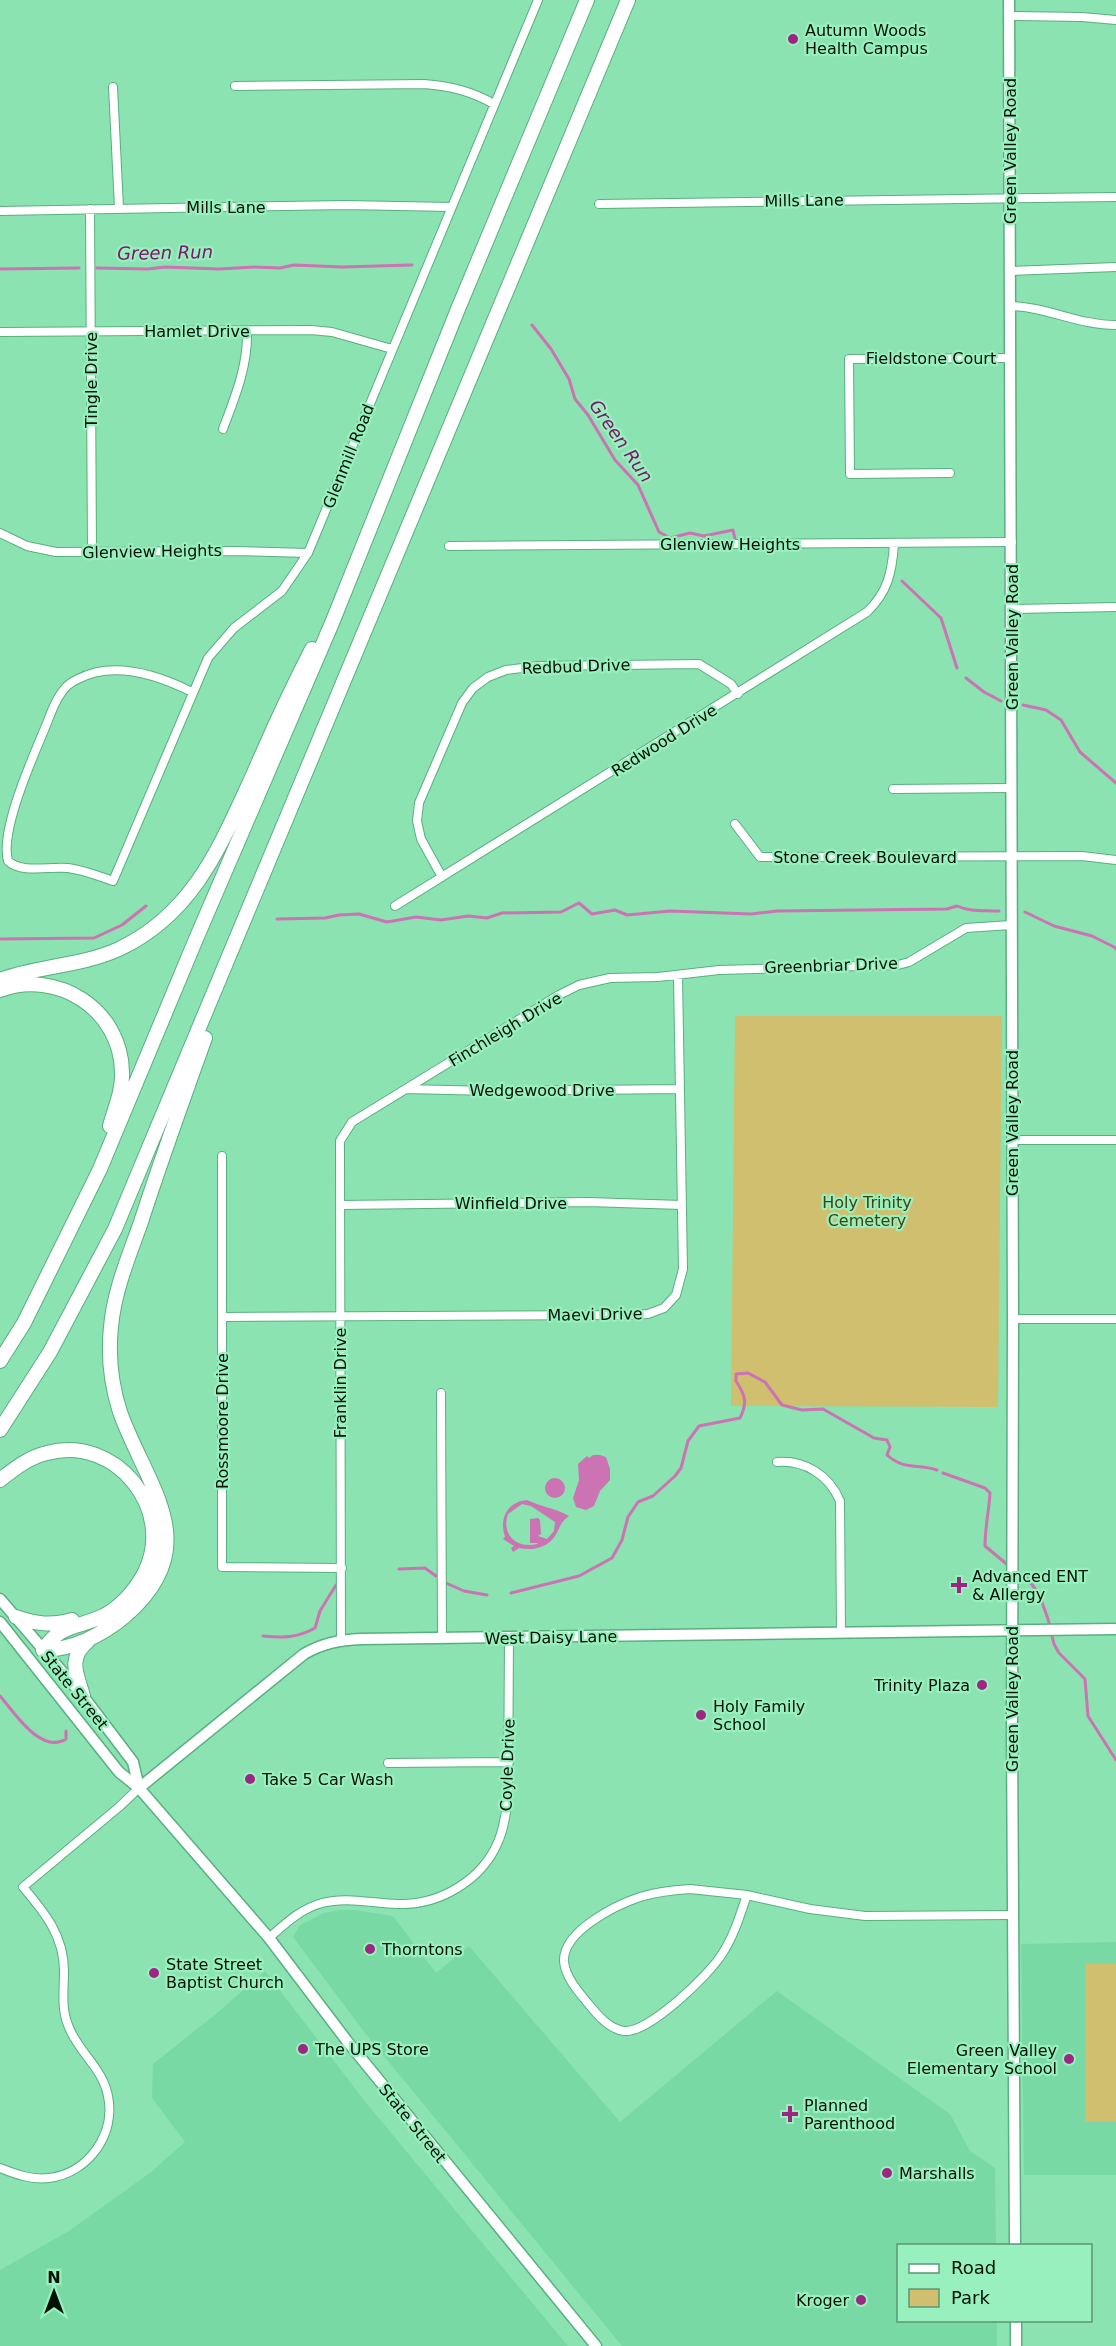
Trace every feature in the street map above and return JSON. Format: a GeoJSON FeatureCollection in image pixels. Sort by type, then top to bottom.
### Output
{"type":"FeatureCollection","features":[{"type":"Feature","properties":{"kind":"highway"},"geometry":{"type":"LineString","coordinates":[[0,1361],[24,1323],[100,1169],[361,551],[458,309],[587,0]]}},
{"type":"Feature","properties":{"kind":"highway"},"geometry":{"type":"LineString","coordinates":[[0,1430],[50,1352],[115,1229],[628,0]]}},
{"type":"Feature","properties":{"kind":"highway"},"geometry":{"type":"LineString","coordinates":[[0,980],[117,950],[159,924],[194,889],[221,843],[294,685],[361,551]]}},
{"type":"Feature","properties":{"kind":"highway"},"geometry":{"type":"LineString","coordinates":[[83,1696],[75,1669],[77,1654],[85,1643],[134,1608],[154,1583],[166,1551],[167,1534],[160,1499],[127,1429],[114,1390],[110,1348],[115,1302],[175,1119],[240,933]]}},
{"type":"Feature","properties":{"kind":"highway"},"geometry":{"type":"LineString","coordinates":[[0,990],[20,984],[38,983],[74,994],[90,1004],[104,1018],[120,1052],[122,1072],[120,1092],[75,1223]]}},
{"type":"Feature","properties":{"kind":"highway"},"geometry":{"type":"LineString","coordinates":[[0,1480],[31,1459],[48,1452],[83,1451],[115,1464],[128,1475],[139,1488],[152,1519],[152,1553],[138,1584],[103,1616],[56,1634],[43,1650]]}},
{"type":"Feature","properties":{"kind":"highway"},"geometry":{"type":"LineString","coordinates":[[15,1617],[50,1624],[114,1607]]}},
{"type":"Feature","properties":{"kind":"highway"},"geometry":{"type":"LineString","coordinates":[[43,1650],[60,1650],[71,1647],[107,1628]]}},
{"type":"Feature","properties":{"kind":"street","name":"Glenmill Road"},"geometry":{"type":"LineString","coordinates":[[192,692],[140,673],[107,671],[86,675],[68,685],[62,693],[14,803],[5,849],[8,861],[17,867],[68,868],[84,871],[113,881],[202,669],[216,647],[234,628],[282,591],[308,553],[538,0]]}},
{"type":"Feature","properties":{"kind":"street","name":"Green Valley Road"},"geometry":{"type":"LineString","coordinates":[[1009,0],[1015,2244]]}},
{"type":"Feature","properties":{"kind":"street"},"geometry":{"type":"LineString","coordinates":[[1009,16],[1082,16],[1116,20]]}},
{"type":"Feature","properties":{"kind":"street"},"geometry":{"type":"LineString","coordinates":[[235,86],[424,84],[454,87],[471,92],[494,104]]}},
{"type":"Feature","properties":{"kind":"street"},"geometry":{"type":"LineString","coordinates":[[113,87],[118,208]]}},
{"type":"Feature","properties":{"kind":"street","name":"Mills Lane"},"geometry":{"type":"LineString","coordinates":[[599,204],[1116,197]]}},
{"type":"Feature","properties":{"kind":"street","name":"Mills Lane"},"geometry":{"type":"LineString","coordinates":[[0,211],[345,205],[451,207]]}},
{"type":"Feature","properties":{"kind":"street","name":"Tingle Drive"},"geometry":{"type":"LineString","coordinates":[[90,209],[92,552]]}},
{"type":"Feature","properties":{"kind":"street"},"geometry":{"type":"LineString","coordinates":[[1010,271],[1116,267]]}},
{"type":"Feature","properties":{"kind":"street"},"geometry":{"type":"LineString","coordinates":[[1010,306],[1030,307],[1085,322],[1116,325]]}},
{"type":"Feature","properties":{"kind":"street"},"geometry":{"type":"LineString","coordinates":[[223,429],[242,379],[247,331]]}},
{"type":"Feature","properties":{"kind":"street","name":"Hamlet Drive"},"geometry":{"type":"LineString","coordinates":[[0,332],[332,332],[392,349]]}},
{"type":"Feature","properties":{"kind":"street","name":"Fieldstone Court"},"geometry":{"type":"LineString","coordinates":[[951,473],[850,474],[849,359],[1011,358]]}},
{"type":"Feature","properties":{"kind":"street","name":"Glenview Heights"},"geometry":{"type":"LineString","coordinates":[[0,533],[27,546],[46,551],[308,553]]}},
{"type":"Feature","properties":{"kind":"street","name":"Glenview Heights"},"geometry":{"type":"LineString","coordinates":[[449,546],[1012,542]]}},
{"type":"Feature","properties":{"kind":"street","name":"Redwood Drive"},"geometry":{"type":"LineString","coordinates":[[395,906],[867,612],[881,598],[889,582],[893,568],[894,544]]}},
{"type":"Feature","properties":{"kind":"street"},"geometry":{"type":"LineString","coordinates":[[1012,609],[1116,607]]}},
{"type":"Feature","properties":{"kind":"street","name":"Redbud Drive"},"geometry":{"type":"LineString","coordinates":[[442,877],[420,839],[417,821],[419,803],[462,703],[473,688],[488,677],[506,670],[538,666],[699,664],[731,684],[738,694]]}},
{"type":"Feature","properties":{"kind":"street"},"geometry":{"type":"LineString","coordinates":[[893,789],[1012,788]]}},
{"type":"Feature","properties":{"kind":"street","name":"Stone Creek Boulevard"},"geometry":{"type":"LineString","coordinates":[[735,824],[760,857],[1011,856]]}},
{"type":"Feature","properties":{"kind":"street"},"geometry":{"type":"LineString","coordinates":[[1011,856],[1082,856],[1116,860]]}},
{"type":"Feature","properties":{"kind":"street","name":"Greenbriar Drive"},"geometry":{"type":"LineString","coordinates":[[678,976],[719,970],[898,965],[909,962],[966,928],[1011,925]]}},
{"type":"Feature","properties":{"kind":"street","name":"Finchleigh Drive"},"geometry":{"type":"LineString","coordinates":[[347,1128],[352,1122],[525,1015],[579,985],[610,978],[678,976]]}},
{"type":"Feature","properties":{"kind":"street","name":"Maevi Drive"},"geometry":{"type":"LineString","coordinates":[[223,1317],[628,1315],[656,1311],[671,1302],[681,1279],[684,1250],[678,976]]}},
{"type":"Feature","properties":{"kind":"street","name":"Wedgewood Drive"},"geometry":{"type":"LineString","coordinates":[[406,1089],[490,1091],[679,1089]]}},
{"type":"Feature","properties":{"kind":"street","name":"Franklin Drive"},"geometry":{"type":"LineString","coordinates":[[341,1641],[340,1141],[347,1128]]}},
{"type":"Feature","properties":{"kind":"street"},"geometry":{"type":"LineString","coordinates":[[1013,1140],[1116,1140]]}},
{"type":"Feature","properties":{"kind":"street","name":"Rossmoore Drive"},"geometry":{"type":"LineString","coordinates":[[222,1156],[222,1567],[342,1568]]}},
{"type":"Feature","properties":{"kind":"street","name":"Winfield Drive"},"geometry":{"type":"LineString","coordinates":[[340,1205],[588,1202],[682,1205]]}},
{"type":"Feature","properties":{"kind":"street"},"geometry":{"type":"LineString","coordinates":[[1013,1319],[1116,1318]]}},
{"type":"Feature","properties":{"kind":"street"},"geometry":{"type":"LineString","coordinates":[[441,1393],[442,1638]]}},
{"type":"Feature","properties":{"kind":"street"},"geometry":{"type":"LineString","coordinates":[[777,1462],[792,1461],[806,1466],[830,1484],[840,1501],[842,1633]]}},
{"type":"Feature","properties":{"kind":"street","name":"State Street"},"geometry":{"type":"LineString","coordinates":[[0,1599],[83,1696],[133,1762],[139,1788]]}},
{"type":"Feature","properties":{"kind":"street","name":"State Street"},"geometry":{"type":"LineString","coordinates":[[0,1622],[119,1772],[139,1788],[269,1938],[347,2041],[596,2346]]}},
{"type":"Feature","properties":{"kind":"street","name":"West Daisy Lane"},"geometry":{"type":"LineString","coordinates":[[139,1788],[304,1654],[320,1645],[341,1641],[1116,1629]]}},
{"type":"Feature","properties":{"kind":"street","name":"Coyle Drive"},"geometry":{"type":"LineString","coordinates":[[269,1938],[301,1912],[324,1902],[352,1900],[401,1904],[421,1902],[447,1894],[472,1878],[492,1853],[505,1821],[509,1762],[509,1638]]}},
{"type":"Feature","properties":{"kind":"street"},"geometry":{"type":"LineString","coordinates":[[31,1660],[43,1650]]}},
{"type":"Feature","properties":{"kind":"street"},"geometry":{"type":"LineString","coordinates":[[388,1763],[509,1762]]}},
{"type":"Feature","properties":{"kind":"street"},"geometry":{"type":"LineString","coordinates":[[0,2168],[25,2177],[46,2178],[61,2175],[86,2162],[104,2137],[110,2109],[104,2081],[75,2040],[67,2024],[63,1995],[64,1956],[60,1938],[24,1887],[139,1788]]}},
{"type":"Feature","properties":{"kind":"street"},"geometry":{"type":"LineString","coordinates":[[747,1895],[735,1930],[714,1966],[687,1992],[643,2028],[626,2031],[609,2025],[582,1996],[566,1970],[565,1953],[574,1937],[619,1905],[641,1896],[690,1889],[747,1895],[810,1909],[865,1916],[1013,1915]]}},
{"type":"Feature","properties":{"kind":"street"},"geometry":{"type":"LineString","coordinates":[[1016,2322],[1016,2346]]}},
{"type":"Feature","properties":{"kind":"shaded area"},"geometry":{"type":"Polygon","coordinates":[[[593,1455],[606,1457],[610,1469],[610,1480],[600,1491],[594,1506],[586,1510],[576,1507],[573,1498],[579,1480],[578,1464],[587,1456],[589,1458],[593,1455]]]}},
{"type":"Feature","properties":{"kind":"shaded area"},"geometry":{"type":"Polygon","coordinates":[[[555,1478],[562,1481],[565,1488],[562,1495],[555,1498],[548,1495],[545,1488],[548,1481],[555,1478]]]}},
{"type":"Feature","properties":{"kind":"shaded area"},"geometry":{"type":"Polygon","coordinates":[[[527,1500],[569,1516],[560,1525],[552,1540],[544,1546],[534,1549],[519,1548],[513,1552],[511,1548],[514,1546],[503,1539],[505,1537],[503,1523],[506,1512],[520,1501],[527,1500]],[[522,1504],[508,1514],[506,1521],[512,1538],[529,1545],[538,1543],[530,1543],[530,1519],[540,1520],[541,1534],[538,1536],[547,1539],[554,1531],[555,1522],[531,1506],[522,1504]]]}},
{"type":"Feature","properties":{"kind":"shaded area"},"geometry":{"type":"Polygon","coordinates":[[[355,1910],[393,1916],[436,1973],[469,1946],[620,2122],[777,1991],[950,2114],[970,2151],[995,2168],[996,2244],[897,2244],[897,2322],[997,2322],[997,2346],[622,2346],[365,2033],[293,1937],[300,1925],[324,1913],[355,1910]]]}},
{"type":"Feature","properties":{"kind":"shaded area","name":"Green Valley Elementary School"},"geometry":{"type":"Polygon","coordinates":[[[1116,1942],[1116,2175],[1024,2175],[1021,1944],[1116,1942]]]}},
{"type":"Feature","properties":{"kind":"shaded area"},"geometry":{"type":"Polygon","coordinates":[[[265,1971],[367,2104],[568,2346],[0,2346],[0,2270],[69,2231],[151,2172],[185,2142],[152,2098],[153,2064],[265,1971]]]}},
{"type":"Feature","properties":{"kind":"green space","name":"Holy Trinity Cemetery"},"geometry":{"type":"Polygon","coordinates":[[[735,1016],[1002,1016],[998,1407],[731,1406],[735,1016]]]}},
{"type":"Feature","properties":{"kind":"green space"},"geometry":{"type":"Polygon","coordinates":[[[1085,1964],[1116,1964],[1116,2122],[1085,2122],[1085,1964]]]}},
{"type":"Feature","properties":{"kind":"waterway","name":"Green Run"},"geometry":{"type":"LineString","coordinates":[[97,268],[219,269],[280,268],[294,265],[342,267],[412,265]]}},
{"type":"Feature","properties":{"kind":"waterway","name":"Green Run"},"geometry":{"type":"LineString","coordinates":[[0,269],[79,268]]}},
{"type":"Feature","properties":{"kind":"waterway","name":"Green Run"},"geometry":{"type":"LineString","coordinates":[[532,325],[551,349],[569,379],[575,399],[588,415],[615,460],[638,485],[659,532],[670,538],[690,533],[704,536],[733,530],[735,539]]}},
{"type":"Feature","properties":{"kind":"waterway","name":"Green Run"},"geometry":{"type":"LineString","coordinates":[[902,581],[941,618],[957,668]]}},
{"type":"Feature","properties":{"kind":"waterway","name":"Green Run"},"geometry":{"type":"LineString","coordinates":[[966,678],[984,692],[1001,701]]}},
{"type":"Feature","properties":{"kind":"waterway","name":"Green Run"},"geometry":{"type":"LineString","coordinates":[[1023,705],[1046,710],[1061,720],[1080,752],[1116,783]]}},
{"type":"Feature","properties":{"kind":"waterway"},"geometry":{"type":"LineString","coordinates":[[277,919],[325,918],[359,914],[387,922],[416,917],[441,920],[468,916],[487,918],[502,913],[561,912],[579,903],[592,914],[615,910],[627,915],[670,911],[751,914],[777,911],[947,909],[957,906],[972,910],[999,911]]}},
{"type":"Feature","properties":{"kind":"waterway"},"geometry":{"type":"LineString","coordinates":[[0,939],[94,938],[122,925],[146,906]]}},
{"type":"Feature","properties":{"kind":"waterway"},"geometry":{"type":"LineString","coordinates":[[1025,912],[1054,926],[1092,936],[1116,949]]}},
{"type":"Feature","properties":{"kind":"waterway"},"geometry":{"type":"LineString","coordinates":[[511,1593],[579,1576],[612,1558],[622,1540],[628,1517],[638,1502],[653,1496],[675,1476],[681,1468],[688,1441],[699,1426],[740,1418],[744,1399],[742,1390],[736,1381],[736,1374],[748,1373],[765,1382],[782,1405],[802,1410],[823,1409],[874,1438],[887,1440],[890,1447],[887,1455],[893,1460],[905,1465],[937,1470]]}},
{"type":"Feature","properties":{"kind":"waterway"},"geometry":{"type":"LineString","coordinates":[[943,1473],[985,1488],[990,1493],[985,1546],[1009,1566]]}},
{"type":"Feature","properties":{"kind":"waterway"},"geometry":{"type":"LineString","coordinates":[[399,1569],[425,1568],[436,1576]]}},
{"type":"Feature","properties":{"kind":"waterway"},"geometry":{"type":"LineString","coordinates":[[1017,1571],[1027,1578],[1039,1594],[1054,1644],[1059,1653],[1085,1679],[1088,1716],[1116,1760]]}},
{"type":"Feature","properties":{"kind":"waterway"},"geometry":{"type":"LineString","coordinates":[[446,1583],[464,1591],[487,1595]]}},
{"type":"Feature","properties":{"kind":"waterway"},"geometry":{"type":"LineString","coordinates":[[263,1636],[290,1636],[315,1628],[320,1611],[336,1585]]}},
{"type":"Feature","properties":{"kind":"waterway"},"geometry":{"type":"LineString","coordinates":[[0,1696],[20,1721],[38,1737],[57,1742],[66,1739],[66,1731]]}},
{"type":"Feature","properties":{"kind":"place","name":"Autumn Woods Health Campus"},"geometry":{"type":"Point","coordinates":[793,39]}},
{"type":"Feature","properties":{"kind":"place","name":"Advanced ENT & Allergy"},"geometry":{"type":"Point","coordinates":[959,1585]}},
{"type":"Feature","properties":{"kind":"place","name":"Trinity Plaza"},"geometry":{"type":"Point","coordinates":[982,1685]}},
{"type":"Feature","properties":{"kind":"place","name":"Holy Family School"},"geometry":{"type":"Point","coordinates":[701,1715]}},
{"type":"Feature","properties":{"kind":"place","name":"Take 5 Car Wash"},"geometry":{"type":"Point","coordinates":[250,1779]}},
{"type":"Feature","properties":{"kind":"place","name":"Thorntons"},"geometry":{"type":"Point","coordinates":[370,1949]}},
{"type":"Feature","properties":{"kind":"place","name":"State Street Baptist Church"},"geometry":{"type":"Point","coordinates":[154,1973]}},
{"type":"Feature","properties":{"kind":"place","name":"The UPS Store"},"geometry":{"type":"Point","coordinates":[303,2049]}},
{"type":"Feature","properties":{"kind":"place","name":"Green Valley Elementary School"},"geometry":{"type":"Point","coordinates":[1069,2059]}},
{"type":"Feature","properties":{"kind":"place","name":"Planned Parenthood"},"geometry":{"type":"Point","coordinates":[790,2114]}},
{"type":"Feature","properties":{"kind":"place","name":"Marshalls"},"geometry":{"type":"Point","coordinates":[887,2173]}},
{"type":"Feature","properties":{"kind":"place","name":"Kroger"},"geometry":{"type":"Point","coordinates":[861,2300]}}]}
